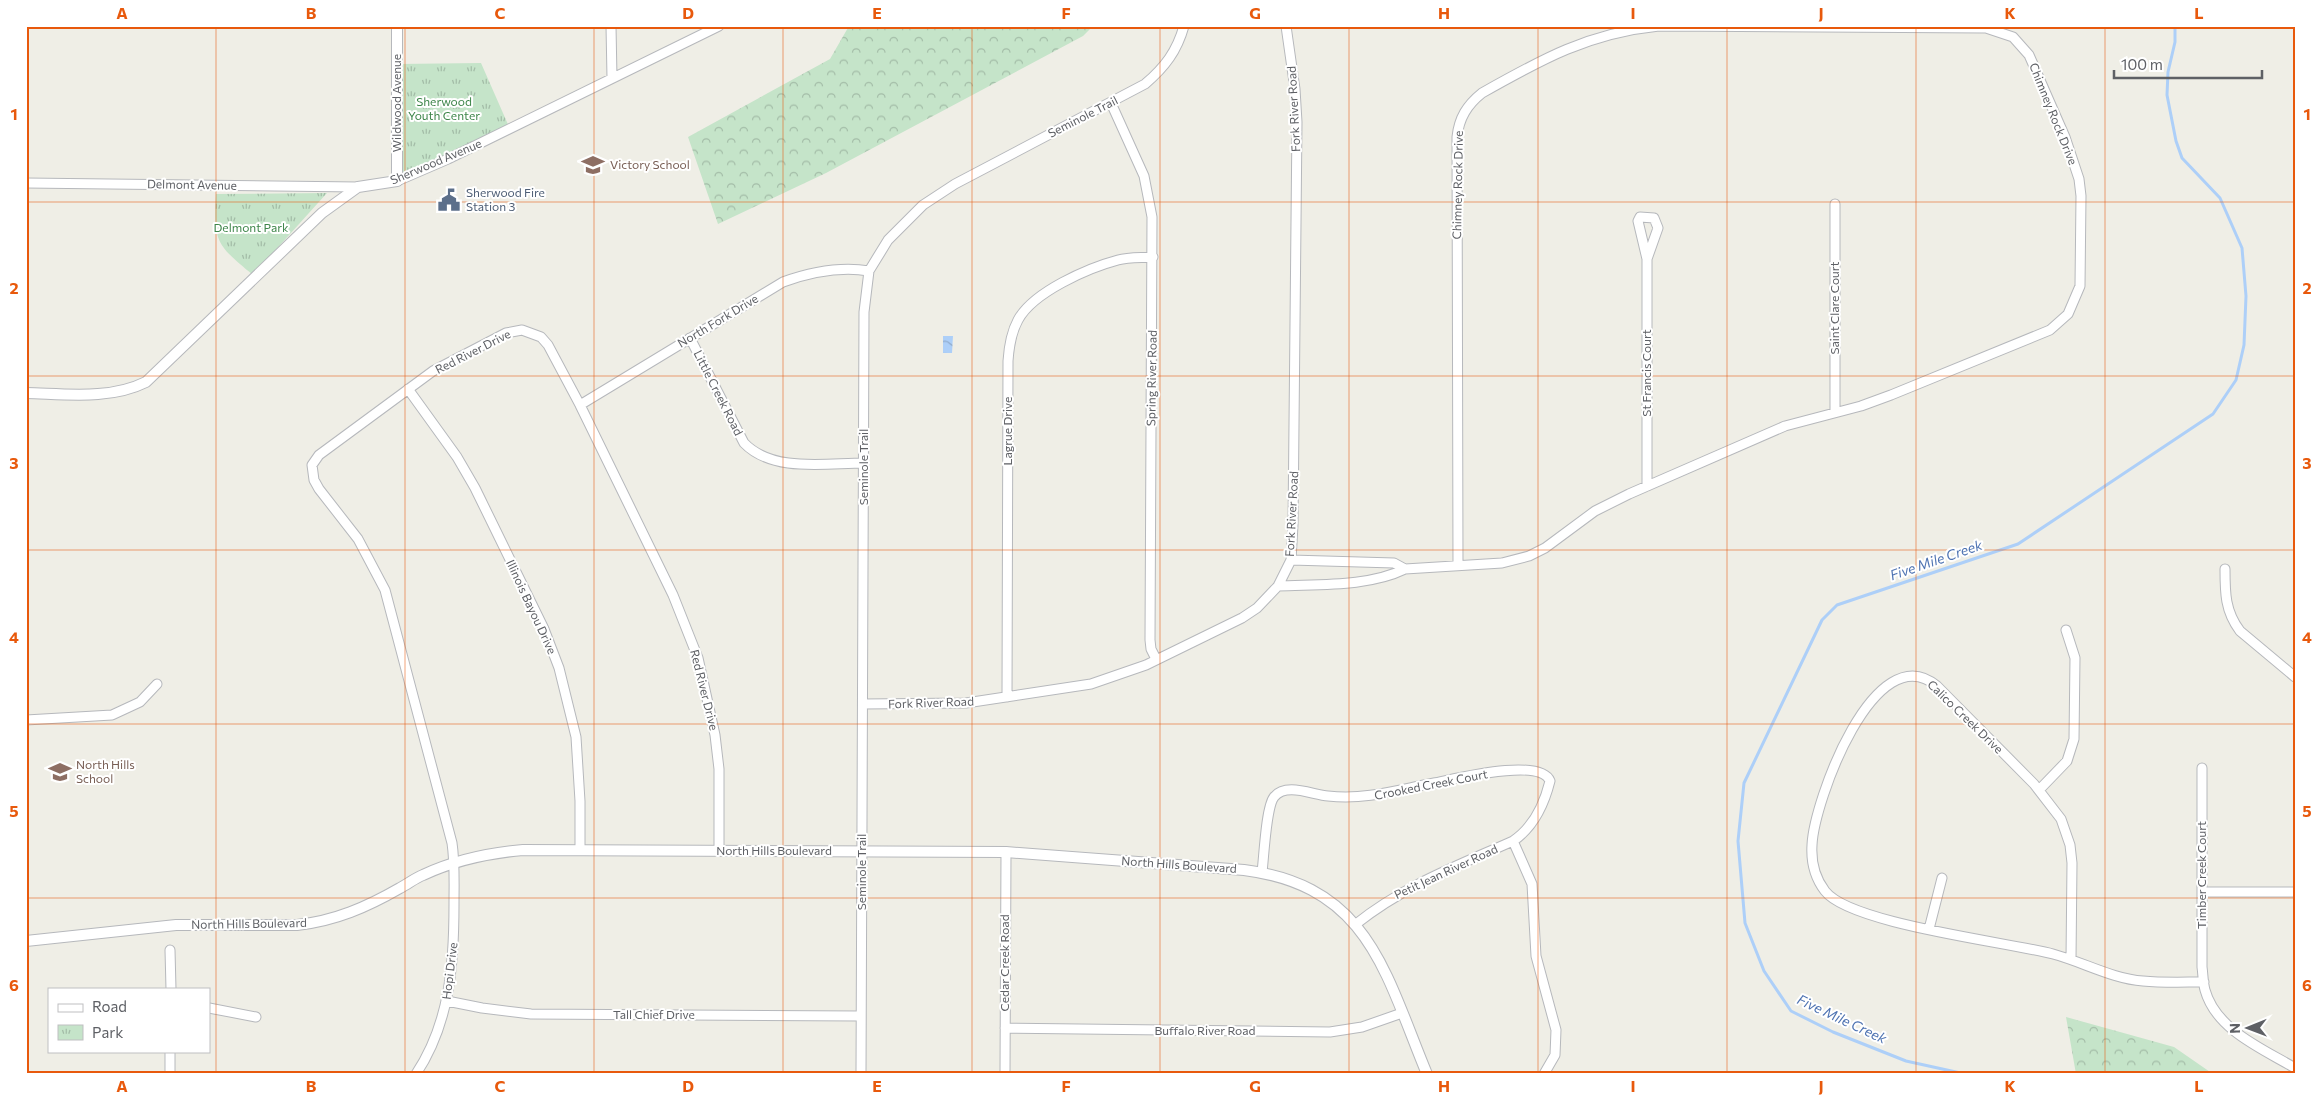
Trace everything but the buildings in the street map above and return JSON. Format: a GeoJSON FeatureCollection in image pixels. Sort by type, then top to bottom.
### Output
{"type":"FeatureCollection","features":[{"type":"Feature","properties":{"kind":"street","name":"Wildwood Avenue"},"geometry":{"type":"LineString","coordinates":[[397,26],[397,181]]}},
{"type":"Feature","properties":{"kind":"street"},"geometry":{"type":"LineString","coordinates":[[611,26],[612,78]]}},
{"type":"Feature","properties":{"kind":"street","name":"Sherwood Avenue"},"geometry":{"type":"LineString","coordinates":[[26,393],[110,394],[134,388],[146,382],[322,213],[358,186],[397,181],[448,159],[719,26]]}},
{"type":"Feature","properties":{"kind":"street","name":"Seminole Trail"},"geometry":{"type":"LineString","coordinates":[[861,1074],[864,312],[868,270],[888,240],[906,220],[942,192],[1145,84],[1157,74],[1174,53],[1184,26]]}},
{"type":"Feature","properties":{"kind":"street","name":"Fork River Road"},"geometry":{"type":"LineString","coordinates":[[863,704],[929,705],[1007,697],[1091,684],[1129,672],[1242,618],[1262,604],[1278,586],[1291,560],[1294,490],[1297,122],[1295,89],[1286,26]]}},
{"type":"Feature","properties":{"kind":"street","name":"Chimney Rock Drive"},"geometry":{"type":"LineString","coordinates":[[1278,586],[1357,582],[1395,574],[1405,569],[1502,563],[1529,556],[1545,548],[1595,511],[1647,486],[1785,426],[1891,395],[2040,335],[2058,324],[2074,304],[2081,276],[2079,179],[2065,137],[2029,55],[2013,37],[1998,30],[1986,28],[1659,26],[1631,29],[1578,43],[1482,93],[1464,112],[1458,129],[1458,565]]}},
{"type":"Feature","properties":{"kind":"street","name":"Spring River Road"},"geometry":{"type":"LineString","coordinates":[[1111,103],[1144,176],[1152,217],[1150,640],[1151,649],[1156,660]]}},
{"type":"Feature","properties":{"kind":"street","name":"Delmont Avenue"},"geometry":{"type":"LineString","coordinates":[[26,183],[358,186]]}},
{"type":"Feature","properties":{"kind":"street","name":"Saint Clare Court"},"geometry":{"type":"LineString","coordinates":[[1835,204],[1835,412]]}},
{"type":"Feature","properties":{"kind":"street","name":"Lagrue Drive"},"geometry":{"type":"LineString","coordinates":[[1007,697],[1008,361],[1013,330],[1028,306],[1054,288],[1082,274],[1120,260],[1153,257]]}},
{"type":"Feature","properties":{"kind":"street","name":"St Francis Court"},"geometry":{"type":"LineString","coordinates":[[1647,260],[1647,486]]}},
{"type":"Feature","properties":{"kind":"street","name":"North Fork Drive"},"geometry":{"type":"LineString","coordinates":[[580,406],[789,280],[827,270],[868,270]]}},
{"type":"Feature","properties":{"kind":"street","name":"Red River Drive"},"geometry":{"type":"LineString","coordinates":[[454,862],[452,842],[384,590],[358,539],[318,489],[311,472],[314,460],[319,455],[433,371],[506,333],[522,330],[541,337],[548,345],[580,406],[672,595],[698,658],[715,735],[719,770],[719,851]]}},
{"type":"Feature","properties":{"kind":"street","name":"Little Creek Road"},"geometry":{"type":"LineString","coordinates":[[690,338],[744,443],[758,454],[778,462],[864,463]]}},
{"type":"Feature","properties":{"kind":"street","name":"Illinois Bayou Drive"},"geometry":{"type":"LineString","coordinates":[[408,389],[456,457],[474,488],[544,629],[559,668],[573,722],[577,747],[580,792],[580,850]]}},
{"type":"Feature","properties":{"kind":"street","name":"Chimney Rock Drive"},"geometry":{"type":"LineString","coordinates":[[1291,560],[1394,563],[1405,569]]}},
{"type":"Feature","properties":{"kind":"street"},"geometry":{"type":"LineString","coordinates":[[2225,569],[2226,604],[2233,622],[2240,631],[2295,677]]}},
{"type":"Feature","properties":{"kind":"street"},"geometry":{"type":"LineString","coordinates":[[2039,790],[2067,761],[2074,740],[2075,658],[2066,630]]}},
{"type":"Feature","properties":{"kind":"street","name":"Calico Creek Drive"},"geometry":{"type":"LineString","coordinates":[[2071,959],[2070,845],[2061,819],[2039,790],[1930,680],[1913,676],[1896,679],[1882,689],[1870,703],[1849,735],[1819,811],[1812,845],[1815,871],[1827,893],[1843,905],[1930,929],[2071,959],[2121,978],[2204,982]]}},
{"type":"Feature","properties":{"kind":"street"},"geometry":{"type":"LineString","coordinates":[[26,720],[112,715],[140,702],[157,684]]}},
{"type":"Feature","properties":{"kind":"street","name":"Timber Creek Court"},"geometry":{"type":"LineString","coordinates":[[2202,768],[2202,967],[2204,982]]}},
{"type":"Feature","properties":{"kind":"street","name":"Crooked Creek Court"},"geometry":{"type":"LineString","coordinates":[[1262,872],[1269,810],[1273,798],[1283,791],[1299,790],[1339,797],[1381,796],[1471,776],[1516,770],[1540,772],[1550,781],[1532,824],[1513,841]]}},
{"type":"Feature","properties":{"kind":"street"},"geometry":{"type":"LineString","coordinates":[[1513,841],[1532,884],[1536,956],[1556,1030],[1555,1055],[1544,1074]]}},
{"type":"Feature","properties":{"kind":"street","name":"Petit Jean River Road"},"geometry":{"type":"LineString","coordinates":[[1356,924],[1399,892],[1513,841]]}},
{"type":"Feature","properties":{"kind":"street","name":"North Hills Boulevard"},"geometry":{"type":"LineString","coordinates":[[26,941],[167,925],[297,925],[317,923],[356,911],[422,875],[454,862],[498,852],[523,850],[1006,852],[1262,872],[1305,886],[1328,900],[1356,924],[1379,957],[1426,1074]]}},
{"type":"Feature","properties":{"kind":"street","name":"Cedar Creek Road"},"geometry":{"type":"LineString","coordinates":[[1005,1074],[1006,852]]}},
{"type":"Feature","properties":{"kind":"street","name":"Hopi Drive"},"geometry":{"type":"LineString","coordinates":[[416,1074],[436,1035],[447,1001],[454,958],[454,862]]}},
{"type":"Feature","properties":{"kind":"street"},"geometry":{"type":"LineString","coordinates":[[1930,929],[1942,878]]}},
{"type":"Feature","properties":{"kind":"street"},"geometry":{"type":"LineString","coordinates":[[2202,892],[2295,892]]}},
{"type":"Feature","properties":{"kind":"street"},"geometry":{"type":"LineString","coordinates":[[170,950],[171,988]]}},
{"type":"Feature","properties":{"kind":"street"},"geometry":{"type":"LineString","coordinates":[[2204,982],[2209,1001],[2230,1028],[2295,1068]]}},
{"type":"Feature","properties":{"kind":"street","name":"Tall Chief Drive"},"geometry":{"type":"LineString","coordinates":[[447,1001],[482,1008],[532,1014],[862,1016]]}},
{"type":"Feature","properties":{"kind":"street"},"geometry":{"type":"LineString","coordinates":[[210,1008],[256,1017]]}},
{"type":"Feature","properties":{"kind":"street","name":"Buffalo River Road"},"geometry":{"type":"LineString","coordinates":[[1005,1028],[1330,1032],[1362,1027],[1402,1013]]}},
{"type":"Feature","properties":{"kind":"street"},"geometry":{"type":"LineString","coordinates":[[170,1052],[170,1074]]}},
{"type":"Feature","properties":{"kind":"green space"},"geometry":{"type":"Polygon","coordinates":[[[849,26],[1093,26],[1083,36],[826,173],[718,224],[688,137],[830,59],[849,26]]]}},
{"type":"Feature","properties":{"kind":"green space","name":"Sherwood Youth Center"},"geometry":{"type":"Polygon","coordinates":[[[481,63],[510,129],[397,181],[397,64],[481,63]]]}},
{"type":"Feature","properties":{"kind":"green space","name":"Delmont Park"},"geometry":{"type":"Polygon","coordinates":[[[327,193],[253,275],[225,249],[220,241],[215,223],[216,194],[327,193]]]}},
{"type":"Feature","properties":{"kind":"green space"},"geometry":{"type":"Polygon","coordinates":[[[2066,1017],[2174,1047],[2213,1074],[2076,1074],[2066,1017]]]}},
{"type":"Feature","properties":{"kind":"water"},"geometry":{"type":"Polygon","coordinates":[[[943,336],[953,336],[952,353],[943,353],[943,336]]]}},
{"type":"Feature","properties":{"kind":"waterway","name":"Five Mile Creek"},"geometry":{"type":"LineString","coordinates":[[1965,1074],[1906,1061],[1833,1032],[1791,1011],[1764,971],[1745,923],[1738,841],[1744,783],[1822,620],[1837,605],[2018,544],[2213,414],[2236,380],[2244,345],[2246,296],[2242,248],[2220,198],[2182,158],[2176,141],[2167,95],[2168,72],[2175,42],[2175,26]]}},
{"type":"Feature","properties":{"kind":"place","name":"Victory School"},"geometry":{"type":"Point","coordinates":[593,165]}},
{"type":"Feature","properties":{"kind":"place","name":"Sherwood Fire Station 3"},"geometry":{"type":"Point","coordinates":[449,200]}},
{"type":"Feature","properties":{"kind":"place","name":"North Hills School"},"geometry":{"type":"Point","coordinates":[60,772]}}]}
